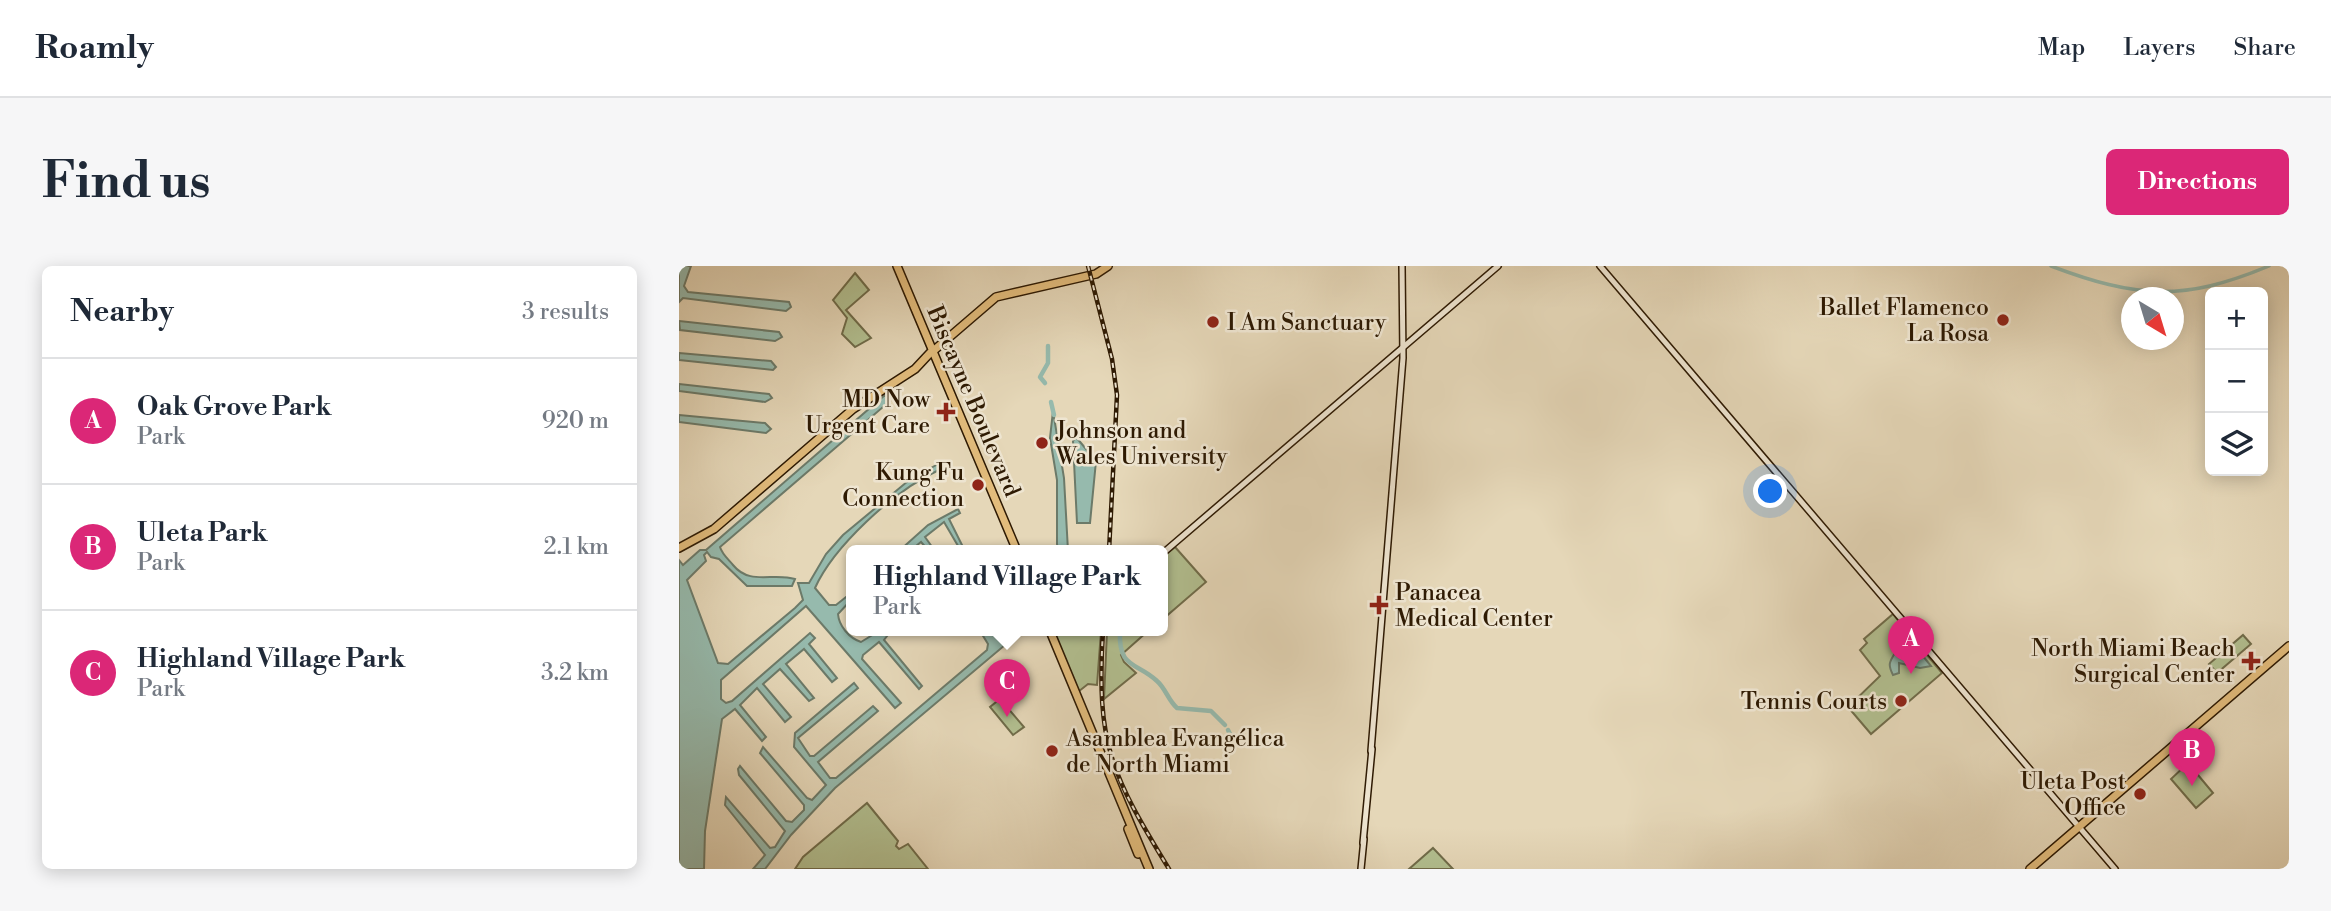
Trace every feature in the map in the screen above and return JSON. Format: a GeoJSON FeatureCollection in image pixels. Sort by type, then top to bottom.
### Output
{"type":"FeatureCollection","features":[{"type":"Feature","properties":{"kind":"main road"},"geometry":{"type":"LineString","coordinates":[[681,546],[714,529],[858,406],[930,357],[995,298],[1096,274],[1108,266]]}},
{"type":"Feature","properties":{"kind":"main road"},"geometry":{"type":"LineString","coordinates":[[1361,869],[1383,618],[1381,603],[1387,568],[1400,426],[1404,346],[1402,266]]}},
{"type":"Feature","properties":{"kind":"main road"},"geometry":{"type":"LineString","coordinates":[[1168,549],[1498,266]]}},
{"type":"Feature","properties":{"kind":"main road"},"geometry":{"type":"LineString","coordinates":[[1602,268],[2115,869]]}},
{"type":"Feature","properties":{"kind":"main road","name":"Biscayne Boulevard"},"geometry":{"type":"LineString","coordinates":[[897,270],[930,357],[1012,545]]}},
{"type":"Feature","properties":{"kind":"main road"},"geometry":{"type":"LineString","coordinates":[[1622,292],[1720,406]]}},
{"type":"Feature","properties":{"kind":"main road"},"geometry":{"type":"LineString","coordinates":[[1639,313],[1657,331]]}},
{"type":"Feature","properties":{"kind":"main road"},"geometry":{"type":"LineString","coordinates":[[1404,337],[1412,340]]}},
{"type":"Feature","properties":{"kind":"main road"},"geometry":{"type":"LineString","coordinates":[[1670,350],[1683,362]]}},
{"type":"Feature","properties":{"kind":"main road"},"geometry":{"type":"LineString","coordinates":[[1396,353],[1403,358]]}},
{"type":"Feature","properties":{"kind":"main road"},"geometry":{"type":"LineString","coordinates":[[1686,369],[1701,383]]}},
{"type":"Feature","properties":{"kind":"main road"},"geometry":{"type":"LineString","coordinates":[[1402,373],[1409,375]]}},
{"type":"Feature","properties":{"kind":"main road"},"geometry":{"type":"LineString","coordinates":[[1393,389],[1401,393]]}},
{"type":"Feature","properties":{"kind":"main road"},"geometry":{"type":"LineString","coordinates":[[1391,424],[1400,426]]}},
{"type":"Feature","properties":{"kind":"main road"},"geometry":{"type":"LineString","coordinates":[[1387,481],[1394,477],[1403,480]]}},
{"type":"Feature","properties":{"kind":"main road"},"geometry":{"type":"LineString","coordinates":[[1389,545],[1395,552]]}},
{"type":"Feature","properties":{"kind":"main road"},"geometry":{"type":"LineString","coordinates":[[1380,565],[1387,568]]}},
{"type":"Feature","properties":{"kind":"main road"},"geometry":{"type":"LineString","coordinates":[[1374,620],[1383,618]]}},
{"type":"Feature","properties":{"kind":"main road"},"geometry":{"type":"LineString","coordinates":[[1049,636],[1147,869]]}},
{"type":"Feature","properties":{"kind":"main road"},"geometry":{"type":"LineString","coordinates":[[2030,869],[2289,649]]}},
{"type":"Feature","properties":{"kind":"main road"},"geometry":{"type":"LineString","coordinates":[[1364,741],[1371,748]]}},
{"type":"Feature","properties":{"kind":"main road"},"geometry":{"type":"LineString","coordinates":[[1363,761],[1370,758]]}},
{"type":"Feature","properties":{"kind":"main road"},"geometry":{"type":"LineString","coordinates":[[1121,809],[1128,819],[1147,869]]}},
{"type":"Feature","properties":{"kind":"green space"},"geometry":{"type":"Polygon","coordinates":[[[855,273],[869,290],[846,310],[871,338],[855,347],[842,334],[847,318],[833,300],[855,273]]]}},
{"type":"Feature","properties":{"kind":"green space"},"geometry":{"type":"Polygon","coordinates":[[[1175,547],[1206,582],[1168,615],[1168,553],[1175,547]]]}},
{"type":"Feature","properties":{"kind":"green space"},"geometry":{"type":"Polygon","coordinates":[[[1893,614],[1942,673],[1871,734],[1848,707],[1880,676],[1860,650],[1867,643],[1864,639],[1893,614]]]}},
{"type":"Feature","properties":{"kind":"green space"},"geometry":{"type":"Polygon","coordinates":[[[2243,635],[2251,644],[2217,673],[2209,664],[2243,635]]]}},
{"type":"Feature","properties":{"kind":"green space"},"geometry":{"type":"Polygon","coordinates":[[[1055,636],[1101,636],[1097,685],[1088,684],[1078,692],[1055,636]]]}},
{"type":"Feature","properties":{"kind":"green space"},"geometry":{"type":"Polygon","coordinates":[[[1107,636],[1142,636],[1121,655],[1124,662],[1136,673],[1104,699],[1107,636]]]}},
{"type":"Feature","properties":{"kind":"green space"},"geometry":{"type":"Polygon","coordinates":[[[1000,699],[1024,727],[1013,735],[990,707],[1000,699]]]}},
{"type":"Feature","properties":{"kind":"green space"},"geometry":{"type":"Polygon","coordinates":[[[2188,763],[2213,793],[2196,808],[2171,779],[2188,763]]]}},
{"type":"Feature","properties":{"kind":"green space"},"geometry":{"type":"Polygon","coordinates":[[[867,803],[898,841],[896,846],[899,849],[908,844],[928,869],[795,869],[803,857],[867,803]]]}},
{"type":"Feature","properties":{"kind":"green space"},"geometry":{"type":"Polygon","coordinates":[[[1433,848],[1453,869],[1409,869],[1433,848]]]}},
{"type":"Feature","properties":{"kind":"water"},"geometry":{"type":"Polygon","coordinates":[[[679,266],[691,266],[684,286],[688,292],[789,302],[791,307],[786,311],[683,298],[679,302],[679,266]]]}},
{"type":"Feature","properties":{"kind":"water"},"geometry":{"type":"Polygon","coordinates":[[[679,321],[779,332],[782,337],[775,341],[680,330],[679,321]]]}},
{"type":"Feature","properties":{"kind":"water"},"geometry":{"type":"Polygon","coordinates":[[[679,353],[771,361],[776,367],[773,370],[679,360],[679,353]]]}},
{"type":"Feature","properties":{"kind":"water"},"geometry":{"type":"Polygon","coordinates":[[[679,384],[769,394],[772,398],[765,402],[679,391],[679,384]]]}},
{"type":"Feature","properties":{"kind":"water"},"geometry":{"type":"Polygon","coordinates":[[[885,395],[890,401],[720,547],[725,556],[747,575],[795,579],[792,586],[747,586],[719,559],[711,557],[707,552],[704,555],[706,561],[687,580],[718,663],[728,664],[803,600],[798,583],[809,583],[826,554],[843,535],[908,481],[938,464],[941,469],[903,491],[866,522],[835,556],[815,588],[829,605],[836,605],[846,597],[846,605],[838,614],[846,636],[861,642],[871,636],[887,636],[884,640],[922,686],[919,689],[879,642],[863,655],[862,659],[901,703],[895,708],[806,606],[721,680],[721,699],[726,703],[732,701],[810,633],[815,638],[809,644],[837,678],[832,682],[804,649],[786,664],[814,698],[809,701],[780,669],[763,684],[791,717],[785,722],[757,688],[740,705],[766,737],[762,741],[735,709],[722,719],[705,831],[704,869],[679,869],[679,560],[683,565],[700,550],[706,550],[885,395]]]}},
{"type":"Feature","properties":{"kind":"water"},"geometry":{"type":"Polygon","coordinates":[[[1053,411],[1064,478],[1068,545],[1057,545],[1057,480],[1050,438],[1053,411]]]}},
{"type":"Feature","properties":{"kind":"water"},"geometry":{"type":"Polygon","coordinates":[[[679,415],[765,423],[771,429],[766,433],[679,422],[679,415]]]}},
{"type":"Feature","properties":{"kind":"water"},"geometry":{"type":"Polygon","coordinates":[[[1076,437],[1096,461],[1090,523],[1077,523],[1073,441],[1076,437]]]}},
{"type":"Feature","properties":{"kind":"water"},"geometry":{"type":"Polygon","coordinates":[[[958,509],[960,513],[949,519],[962,545],[957,545],[944,522],[925,537],[931,545],[921,542],[917,545],[906,545],[928,525],[958,509]]]}},
{"type":"Feature","properties":{"kind":"water"},"geometry":{"type":"Polygon","coordinates":[[[983,636],[997,636],[1005,645],[835,788],[791,835],[765,869],[753,869],[765,855],[725,805],[726,797],[770,848],[775,847],[785,831],[739,775],[740,766],[786,821],[792,822],[804,810],[804,805],[760,753],[763,747],[807,798],[812,800],[826,785],[794,747],[795,733],[854,683],[858,688],[798,738],[810,756],[814,756],[873,706],[878,711],[818,762],[830,778],[836,778],[987,650],[988,644],[983,636]]]}},
{"type":"Feature","properties":{"kind":"water"},"geometry":{"type":"Polygon","coordinates":[[[1914,645],[1931,666],[1920,668],[1899,663],[1899,673],[1893,675],[1890,663],[1896,651],[1902,658],[1909,656],[1914,645]]]}},
{"type":"Feature","properties":{"kind":"waterway"},"geometry":{"type":"LineString","coordinates":[[2051,266],[2109,285],[2160,292],[2211,286],[2269,266]]}},
{"type":"Feature","properties":{"kind":"waterway"},"geometry":{"type":"LineString","coordinates":[[1045,383],[1040,377],[1048,363],[1048,346]]}},
{"type":"Feature","properties":{"kind":"waterway"},"geometry":{"type":"LineString","coordinates":[[1051,402],[1054,415]]}},
{"type":"Feature","properties":{"kind":"waterway"},"geometry":{"type":"LineString","coordinates":[[1120,636],[1122,652],[1126,659],[1157,681],[1177,708],[1211,711],[1225,725]]}},
{"type":"Feature","properties":{"kind":"waterway"},"geometry":{"type":"LineString","coordinates":[[1228,730],[1233,740]]}},
{"type":"Feature","properties":{"kind":"railway"},"geometry":{"type":"LineString","coordinates":[[1088,266],[1112,359],[1117,395],[1109,545]]}},
{"type":"Feature","properties":{"kind":"railway"},"geometry":{"type":"LineString","coordinates":[[1103,636],[1102,702],[1112,757],[1133,808],[1169,869]]}},
{"type":"Feature","properties":{"kind":"place","name":"Ballet Flamenco La Rosa"},"geometry":{"type":"Point","coordinates":[2003,320]}},
{"type":"Feature","properties":{"kind":"place","name":"I Am Sanctuary"},"geometry":{"type":"Point","coordinates":[1213,322]}},
{"type":"Feature","properties":{"kind":"place","name":"MD Now Urgent Care"},"geometry":{"type":"Point","coordinates":[946,412]}},
{"type":"Feature","properties":{"kind":"place","name":"Johnson and Wales University"},"geometry":{"type":"Point","coordinates":[1042,443]}},
{"type":"Feature","properties":{"kind":"place","name":"Kung Fu Connection"},"geometry":{"type":"Point","coordinates":[978,485]}},
{"type":"Feature","properties":{"kind":"place","name":"Panacea Medical Center"},"geometry":{"type":"Point","coordinates":[1379,605]}},
{"type":"Feature","properties":{"kind":"place","name":"North Miami Beach Surgical Center"},"geometry":{"type":"Point","coordinates":[2251,661]}},
{"type":"Feature","properties":{"kind":"place","name":"Oak Grove Park"},"geometry":{"type":"Point","coordinates":[1911,674]}},
{"type":"Feature","properties":{"kind":"place","name":"Tennis Courts"},"geometry":{"type":"Point","coordinates":[1901,701]}},
{"type":"Feature","properties":{"kind":"place","name":"Highland Village Park"},"geometry":{"type":"Point","coordinates":[1007,717]}},
{"type":"Feature","properties":{"kind":"place","name":"Asamblea Evangélica de North Miami"},"geometry":{"type":"Point","coordinates":[1052,751]}},
{"type":"Feature","properties":{"kind":"place","name":"Uleta Park"},"geometry":{"type":"Point","coordinates":[2192,786]}},
{"type":"Feature","properties":{"kind":"place","name":"Uleta Post Office"},"geometry":{"type":"Point","coordinates":[2140,794]}}]}
